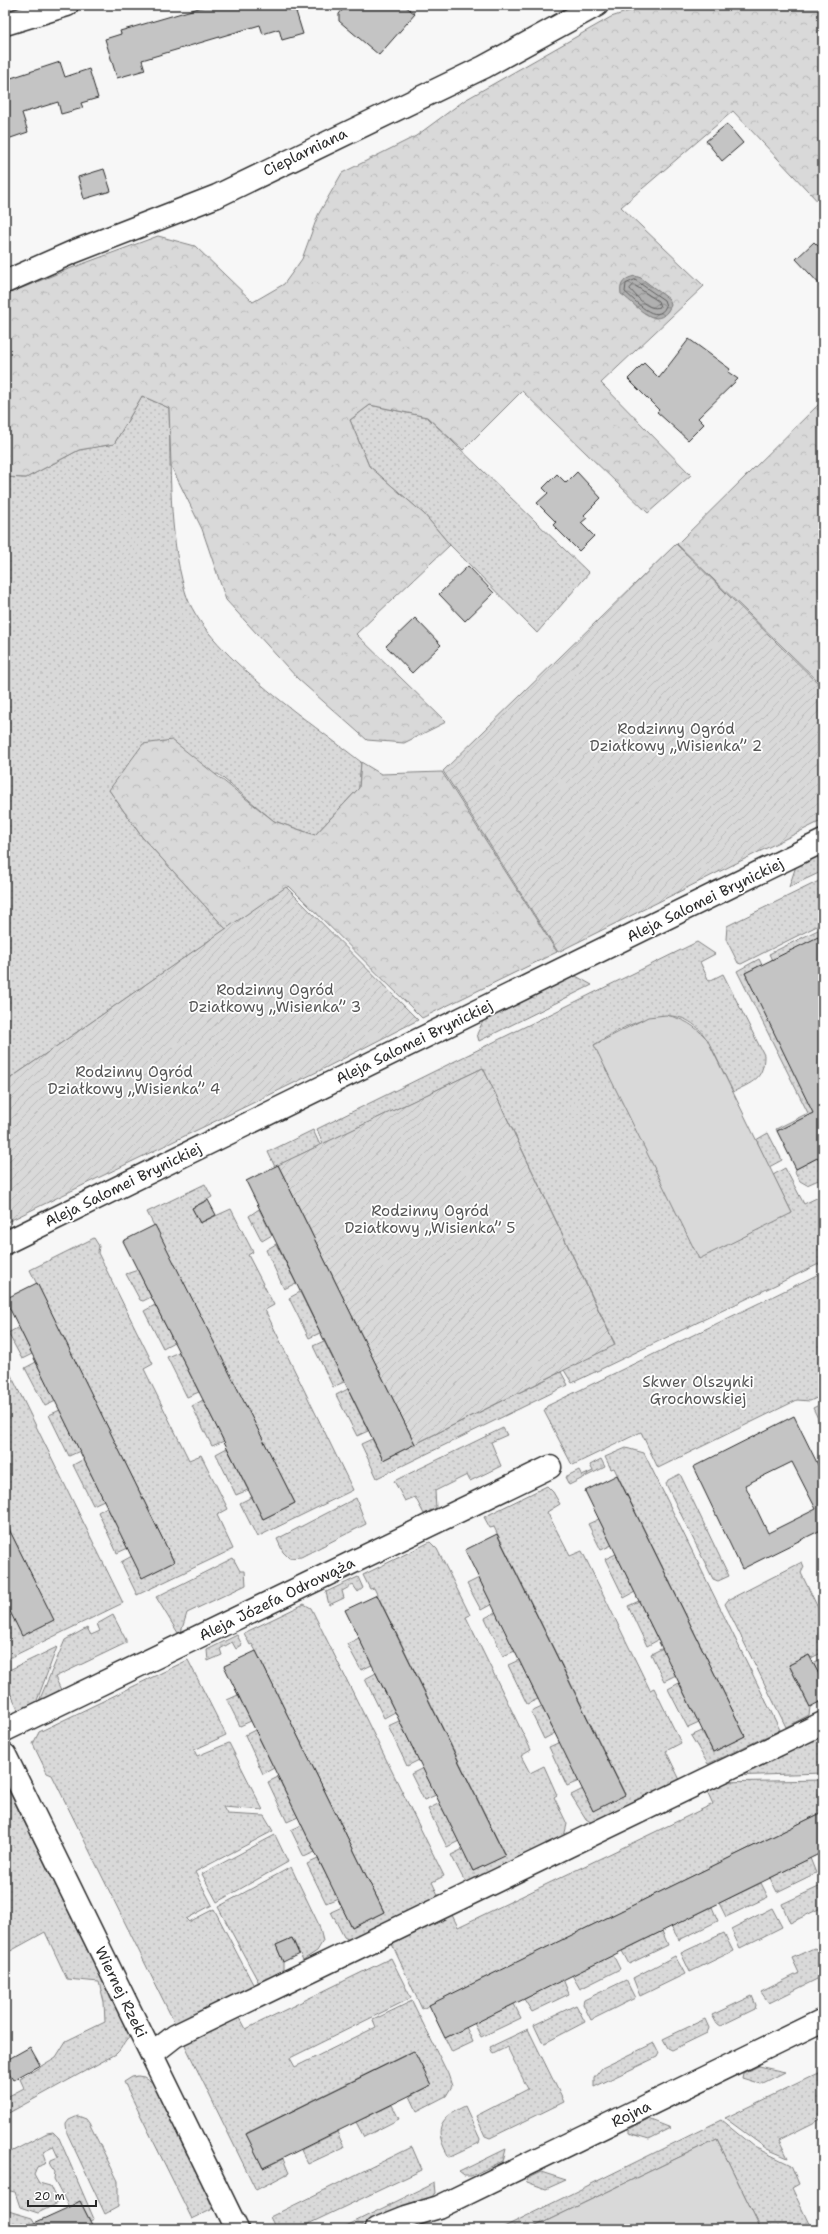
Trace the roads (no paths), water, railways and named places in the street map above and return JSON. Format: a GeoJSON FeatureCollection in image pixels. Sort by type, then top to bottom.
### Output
{"type":"FeatureCollection","features":[{"type":"Feature","properties":{"kind":"street","name":"Cieplarniana"},"geometry":{"type":"LineString","coordinates":[[5,282],[73,252],[217,196],[484,67],[597,5]]}},
{"type":"Feature","properties":{"kind":"street"},"geometry":{"type":"LineString","coordinates":[[5,24],[54,7]]}},
{"type":"Feature","properties":{"kind":"street","name":"Aleja Salomei Brynickiej"},"geometry":{"type":"LineString","coordinates":[[5,1243],[823,841]]}},
{"type":"Feature","properties":{"kind":"street","name":"Aleja Józefa Odrowąża"},"geometry":{"type":"LineString","coordinates":[[5,1730],[550,1467]]}},
{"type":"Feature","properties":{"kind":"street"},"geometry":{"type":"LineString","coordinates":[[152,2054],[175,2036],[823,1723]]}},
{"type":"Feature","properties":{"kind":"street","name":"Wiernej Rzeki"},"geometry":{"type":"LineString","coordinates":[[7,1763],[152,2054],[237,2229]]}},
{"type":"Feature","properties":{"kind":"street","name":"Rojna"},"geometry":{"type":"LineString","coordinates":[[376,2229],[406,2217],[439,2207],[823,2020]]}},
{"type":"Feature","properties":{"kind":"street","name":"Rojna"},"geometry":{"type":"LineString","coordinates":[[410,2229],[439,2207]]}},
{"type":"Feature","properties":{"kind":"water"},"geometry":{"type":"Polygon","coordinates":[[[635,276],[641,278],[669,299],[671,305],[666,314],[660,317],[653,317],[640,310],[621,294],[622,284],[628,278],[635,276]]]}},
{"type":"Feature","properties":{"kind":"park label","name":"Rodzinny Ogród Działkowy „Wisienka” 2"},"geometry":{"type":"Point","coordinates":[676,738]}},
{"type":"Feature","properties":{"kind":"park label","name":"Rodzinny Ogród Działkowy „Wisienka” 3"},"geometry":{"type":"Point","coordinates":[275,998]}},
{"type":"Feature","properties":{"kind":"park label","name":"Rodzinny Ogród Działkowy „Wisienka” 4"},"geometry":{"type":"Point","coordinates":[134,1080]}},
{"type":"Feature","properties":{"kind":"park label","name":"Rodzinny Ogród Działkowy „Wisienka” 5"},"geometry":{"type":"Point","coordinates":[430,1220]}},
{"type":"Feature","properties":{"kind":"park label","name":"Skwer Olszynki Grochowskiej"},"geometry":{"type":"Point","coordinates":[698,1390]}}]}
